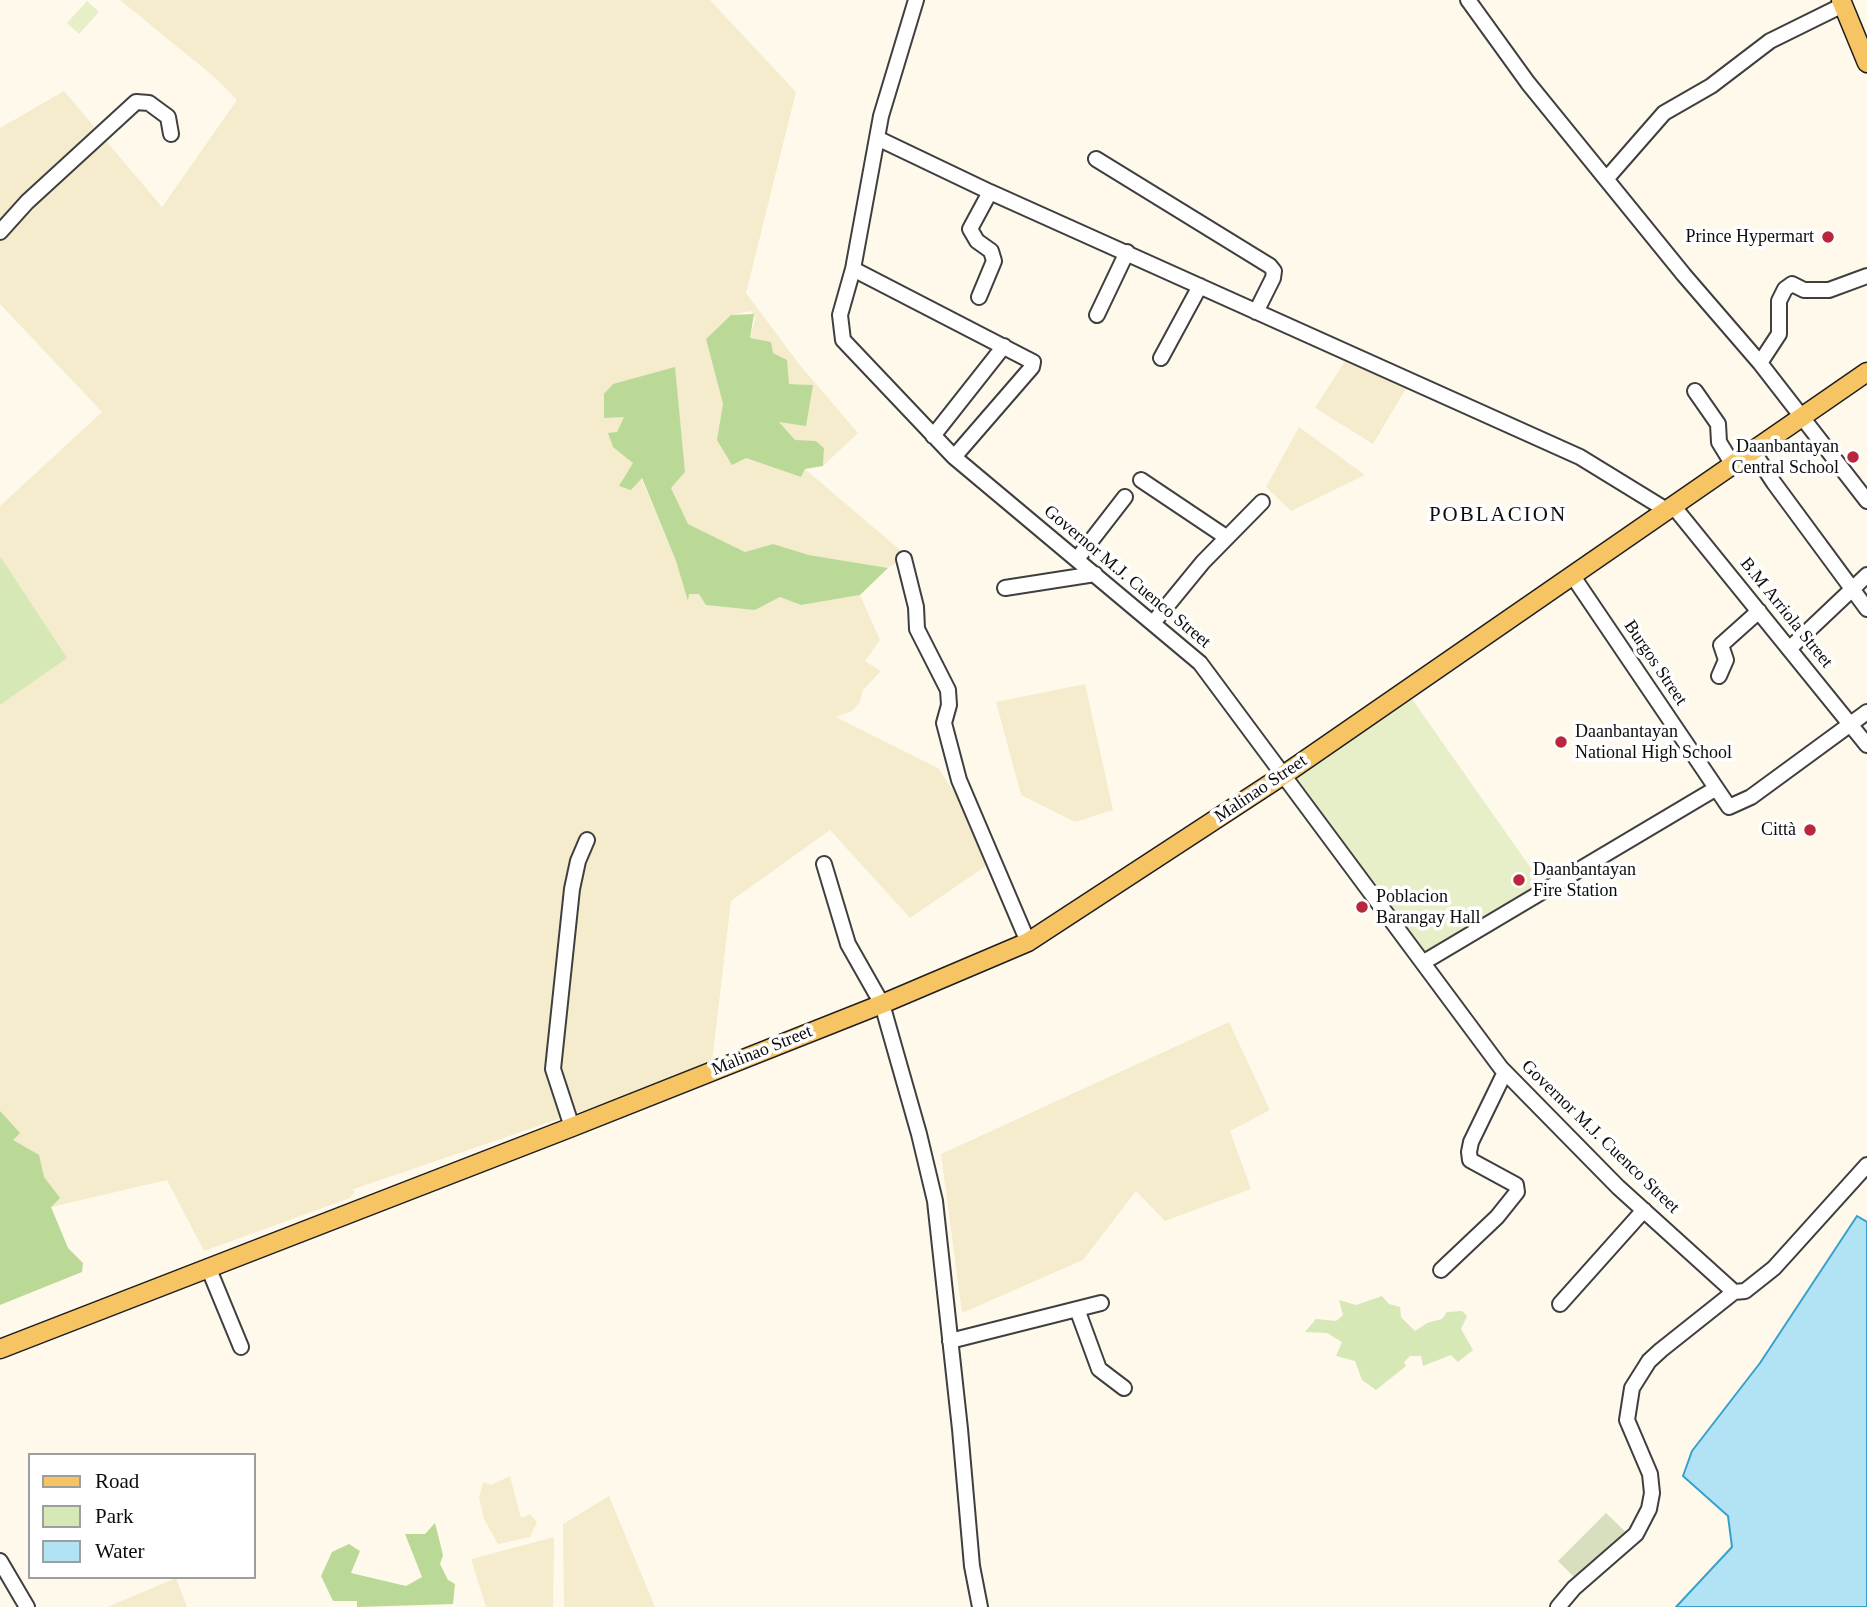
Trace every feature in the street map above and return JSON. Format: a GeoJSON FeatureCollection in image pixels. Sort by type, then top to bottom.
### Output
{"type":"FeatureCollection","features":[{"type":"Feature","properties":{"kind":"main road"},"geometry":{"type":"LineString","coordinates":[[1842,3],[1863,44],[1867,63]]}},
{"type":"Feature","properties":{"kind":"main road","name":"Malinao Street"},"geometry":{"type":"LineString","coordinates":[[0,1349],[572,1127],[882,1004],[1028,942],[1285,774],[1867,372]]}},
{"type":"Feature","properties":{"kind":"street"},"geometry":{"type":"LineString","coordinates":[[916,0],[877,138],[853,269],[1033,362],[1032,367],[954,457]]}},
{"type":"Feature","properties":{"kind":"street"},"geometry":{"type":"LineString","coordinates":[[1468,0],[1528,83],[1804,417],[1867,501]]}},
{"type":"Feature","properties":{"kind":"street"},"geometry":{"type":"LineString","coordinates":[[1608,177],[1664,113],[1711,86],[1770,41],[1842,3]]}},
{"type":"Feature","properties":{"kind":"street"},"geometry":{"type":"LineString","coordinates":[[0,233],[27,202],[136,102],[149,103],[168,117],[171,134]]}},
{"type":"Feature","properties":{"kind":"street","name":"B.M Arriola Street"},"geometry":{"type":"LineString","coordinates":[[877,138],[990,192],[1580,457],[1671,509],[1790,648],[1867,745]]}},
{"type":"Feature","properties":{"kind":"street"},"geometry":{"type":"LineString","coordinates":[[1096,159],[1270,266],[1274,271],[1273,278],[1255,312]]}},
{"type":"Feature","properties":{"kind":"street"},"geometry":{"type":"LineString","coordinates":[[979,297],[994,261],[991,251],[977,241],[970,229],[990,192]]}},
{"type":"Feature","properties":{"kind":"street"},"geometry":{"type":"LineString","coordinates":[[1097,315],[1127,252]]}},
{"type":"Feature","properties":{"kind":"street","name":"Governor M.J. Cuenco Street"},"geometry":{"type":"LineString","coordinates":[[853,269],[840,315],[840,333],[859,358],[954,457],[1200,663],[1244,726],[1285,774],[1505,1072],[1644,1210],[1734,1292]]}},
{"type":"Feature","properties":{"kind":"street"},"geometry":{"type":"LineString","coordinates":[[1760,363],[1779,334],[1779,301],[1785,289],[1792,284],[1804,290],[1829,290],[1867,276]]}},
{"type":"Feature","properties":{"kind":"street"},"geometry":{"type":"LineString","coordinates":[[1161,358],[1200,286]]}},
{"type":"Feature","properties":{"kind":"street"},"geometry":{"type":"LineString","coordinates":[[933,436],[1004,345]]}},
{"type":"Feature","properties":{"kind":"street"},"geometry":{"type":"LineString","coordinates":[[1695,391],[1718,424],[1719,442],[1733,465]]}},
{"type":"Feature","properties":{"kind":"street"},"geometry":{"type":"LineString","coordinates":[[1754,451],[1774,484],[1867,609]]}},
{"type":"Feature","properties":{"kind":"street"},"geometry":{"type":"LineString","coordinates":[[1141,480],[1226,537]]}},
{"type":"Feature","properties":{"kind":"street"},"geometry":{"type":"LineString","coordinates":[[1077,559],[1125,497]]}},
{"type":"Feature","properties":{"kind":"street"},"geometry":{"type":"LineString","coordinates":[[1153,623],[1226,537],[1262,502]]}},
{"type":"Feature","properties":{"kind":"street"},"geometry":{"type":"LineString","coordinates":[[904,559],[916,607],[917,629],[948,690],[950,705],[944,723],[959,780],[1028,942]]}},
{"type":"Feature","properties":{"kind":"street"},"geometry":{"type":"LineString","coordinates":[[1005,588],[1095,574]]}},
{"type":"Feature","properties":{"kind":"street","name":"Burgos Street"},"geometry":{"type":"LineString","coordinates":[[1572,575],[1729,807],[1751,797],[1852,724]]}},
{"type":"Feature","properties":{"kind":"street"},"geometry":{"type":"LineString","coordinates":[[1790,648],[1867,575]]}},
{"type":"Feature","properties":{"kind":"street"},"geometry":{"type":"LineString","coordinates":[[1719,677],[1726,660],[1721,645],[1759,611]]}},
{"type":"Feature","properties":{"kind":"street"},"geometry":{"type":"LineString","coordinates":[[1852,724],[1867,712]]}},
{"type":"Feature","properties":{"kind":"street"},"geometry":{"type":"LineString","coordinates":[[1424,962],[1715,789]]}},
{"type":"Feature","properties":{"kind":"street"},"geometry":{"type":"LineString","coordinates":[[572,1127],[553,1069],[572,889],[578,861],[587,840]]}},
{"type":"Feature","properties":{"kind":"street"},"geometry":{"type":"LineString","coordinates":[[824,864],[848,944],[882,1004],[919,1133],[935,1201],[972,1566],[979,1607]]}},
{"type":"Feature","properties":{"kind":"street"},"geometry":{"type":"LineString","coordinates":[[1441,1270],[1497,1217],[1517,1192],[1516,1185],[1470,1160],[1469,1152],[1471,1142],[1505,1072]]}},
{"type":"Feature","properties":{"kind":"street"},"geometry":{"type":"LineString","coordinates":[[1558,1607],[1574,1588],[1636,1534],[1649,1509],[1652,1493],[1650,1474],[1627,1420],[1632,1388],[1649,1361],[1734,1292],[1745,1291],[1774,1268],[1867,1165]]}},
{"type":"Feature","properties":{"kind":"street"},"geometry":{"type":"LineString","coordinates":[[1560,1304],[1644,1210]]}},
{"type":"Feature","properties":{"kind":"street"},"geometry":{"type":"LineString","coordinates":[[208,1267],[241,1347]]}},
{"type":"Feature","properties":{"kind":"street"},"geometry":{"type":"LineString","coordinates":[[950,1341],[1101,1303]]}},
{"type":"Feature","properties":{"kind":"street"},"geometry":{"type":"LineString","coordinates":[[1077,1309],[1099,1369],[1124,1388]]}},
{"type":"Feature","properties":{"kind":"street"},"geometry":{"type":"LineString","coordinates":[[0,1561],[27,1607]]}},
{"type":"Feature","properties":{"kind":"shaded area"},"geometry":{"type":"Polygon","coordinates":[[[120,0],[710,0],[796,92],[746,293],[799,364],[858,433],[823,466],[824,448],[816,441],[795,441],[778,421],[812,385],[789,384],[750,338],[755,319],[751,311],[731,315],[706,339],[723,404],[721,427],[746,458],[801,477],[805,469],[907,556],[888,568],[809,555],[773,544],[745,552],[688,524],[670,487],[685,472],[674,367],[625,417],[617,432],[641,478],[676,561],[688,599],[689,594],[699,594],[755,610],[780,597],[801,605],[860,595],[880,640],[865,661],[881,671],[863,690],[860,702],[852,711],[836,717],[938,768],[999,857],[910,918],[830,830],[731,901],[710,1078],[594,1107],[351,1190],[355,1191],[350,1198],[204,1251],[167,1180],[0,1219],[0,705],[66,658],[0,556],[0,506],[102,412],[0,304],[0,128],[64,91],[162,207],[237,100],[212,75],[120,0]]]}},
{"type":"Feature","properties":{"kind":"shaded area"},"geometry":{"type":"Polygon","coordinates":[[[1347,358],[1408,385],[1373,444],[1315,408],[1347,358]]]}},
{"type":"Feature","properties":{"kind":"shaded area"},"geometry":{"type":"Polygon","coordinates":[[[1299,427],[1365,475],[1291,511],[1266,487],[1299,427]]]}},
{"type":"Feature","properties":{"kind":"shaded area"},"geometry":{"type":"Polygon","coordinates":[[[1085,684],[1113,810],[1075,822],[1021,795],[996,702],[1085,684]]]}},
{"type":"Feature","properties":{"kind":"shaded area"},"geometry":{"type":"Polygon","coordinates":[[[1229,1022],[1270,1110],[1230,1131],[1251,1189],[1165,1221],[1136,1191],[1083,1260],[962,1313],[941,1154],[1229,1022]]]}},
{"type":"Feature","properties":{"kind":"shaded area"},"geometry":{"type":"Polygon","coordinates":[[[510,1476],[521,1518],[530,1514],[537,1522],[530,1537],[498,1544],[484,1519],[479,1498],[483,1482],[491,1485],[510,1476]]]}},
{"type":"Feature","properties":{"kind":"shaded area"},"geometry":{"type":"Polygon","coordinates":[[[609,1496],[655,1607],[564,1607],[563,1524],[609,1496]]]}},
{"type":"Feature","properties":{"kind":"shaded area"},"geometry":{"type":"Polygon","coordinates":[[[554,1537],[553,1607],[486,1607],[471,1559],[554,1537]]]}},
{"type":"Feature","properties":{"kind":"shaded area"},"geometry":{"type":"Polygon","coordinates":[[[176,1579],[187,1607],[107,1607],[176,1579]]]}},
{"type":"Feature","properties":{"kind":"green space"},"geometry":{"type":"Polygon","coordinates":[[[87,1],[99,12],[79,34],[67,23],[87,1]]]}},
{"type":"Feature","properties":{"kind":"green space"},"geometry":{"type":"Polygon","coordinates":[[[754,314],[750,338],[771,342],[773,353],[787,360],[789,384],[813,385],[806,426],[779,422],[795,440],[816,441],[824,448],[823,466],[805,469],[801,477],[746,458],[732,465],[717,440],[723,404],[706,339],[731,315],[754,314]]]}},
{"type":"Feature","properties":{"kind":"green space"},"geometry":{"type":"Polygon","coordinates":[[[675,367],[685,472],[671,488],[688,524],[745,552],[773,544],[809,555],[888,568],[860,595],[801,605],[780,597],[755,610],[706,605],[699,594],[689,594],[688,601],[676,561],[642,478],[631,490],[619,486],[633,463],[613,447],[608,433],[617,432],[624,417],[604,418],[604,394],[613,384],[675,367]]]}},
{"type":"Feature","properties":{"kind":"green space"},"geometry":{"type":"Polygon","coordinates":[[[0,556],[67,658],[0,705],[0,556]]]}},
{"type":"Feature","properties":{"kind":"green space"},"geometry":{"type":"Polygon","coordinates":[[[1412,699],[1542,884],[1424,953],[1296,777],[1412,699]]]}},
{"type":"Feature","properties":{"kind":"green space"},"geometry":{"type":"Polygon","coordinates":[[[0,1111],[20,1133],[13,1140],[39,1155],[44,1177],[60,1198],[51,1207],[68,1248],[83,1263],[82,1272],[0,1305],[0,1111]]]}},
{"type":"Feature","properties":{"kind":"green space"},"geometry":{"type":"Polygon","coordinates":[[[1382,1296],[1389,1304],[1400,1307],[1401,1317],[1415,1331],[1427,1323],[1442,1319],[1447,1312],[1462,1311],[1467,1316],[1461,1329],[1473,1350],[1458,1362],[1451,1355],[1423,1366],[1421,1356],[1410,1356],[1404,1362],[1406,1366],[1376,1390],[1362,1380],[1355,1361],[1336,1356],[1342,1342],[1327,1333],[1305,1332],[1316,1319],[1336,1321],[1343,1315],[1339,1300],[1356,1305],[1382,1296]]]}},
{"type":"Feature","properties":{"kind":"green space"},"geometry":{"type":"Polygon","coordinates":[[[1606,1513],[1630,1536],[1578,1581],[1558,1561],[1606,1513]]]}},
{"type":"Feature","properties":{"kind":"green space"},"geometry":{"type":"Polygon","coordinates":[[[435,1523],[443,1555],[440,1564],[448,1580],[455,1584],[453,1604],[357,1607],[357,1601],[333,1601],[321,1576],[332,1552],[349,1544],[360,1551],[351,1573],[406,1586],[422,1577],[405,1534],[425,1534],[435,1523]]]}},
{"type":"Feature","properties":{"kind":"water"},"geometry":{"type":"Polygon","coordinates":[[[1857,1216],[1867,1222],[1867,1607],[1676,1607],[1732,1547],[1728,1516],[1683,1476],[1692,1451],[1760,1363],[1857,1216]]]}},
{"type":"Feature","properties":{"kind":"place","name":"Prince Hypermart"},"geometry":{"type":"Point","coordinates":[1828,237]}},
{"type":"Feature","properties":{"kind":"place","name":"Daanbantayan Central School"},"geometry":{"type":"Point","coordinates":[1853,457]}},
{"type":"Feature","properties":{"kind":"place","name":"Daanbantayan National High School"},"geometry":{"type":"Point","coordinates":[1561,742]}},
{"type":"Feature","properties":{"kind":"place","name":"Città"},"geometry":{"type":"Point","coordinates":[1810,830]}},
{"type":"Feature","properties":{"kind":"place","name":"Daanbantayan Fire Station"},"geometry":{"type":"Point","coordinates":[1519,880]}},
{"type":"Feature","properties":{"kind":"place","name":"Poblacion Barangay Hall"},"geometry":{"type":"Point","coordinates":[1362,907]}},
{"type":"Feature","properties":{"kind":"district","name":"POBLACION"},"geometry":{"type":"Point","coordinates":[1498,515]}}]}
